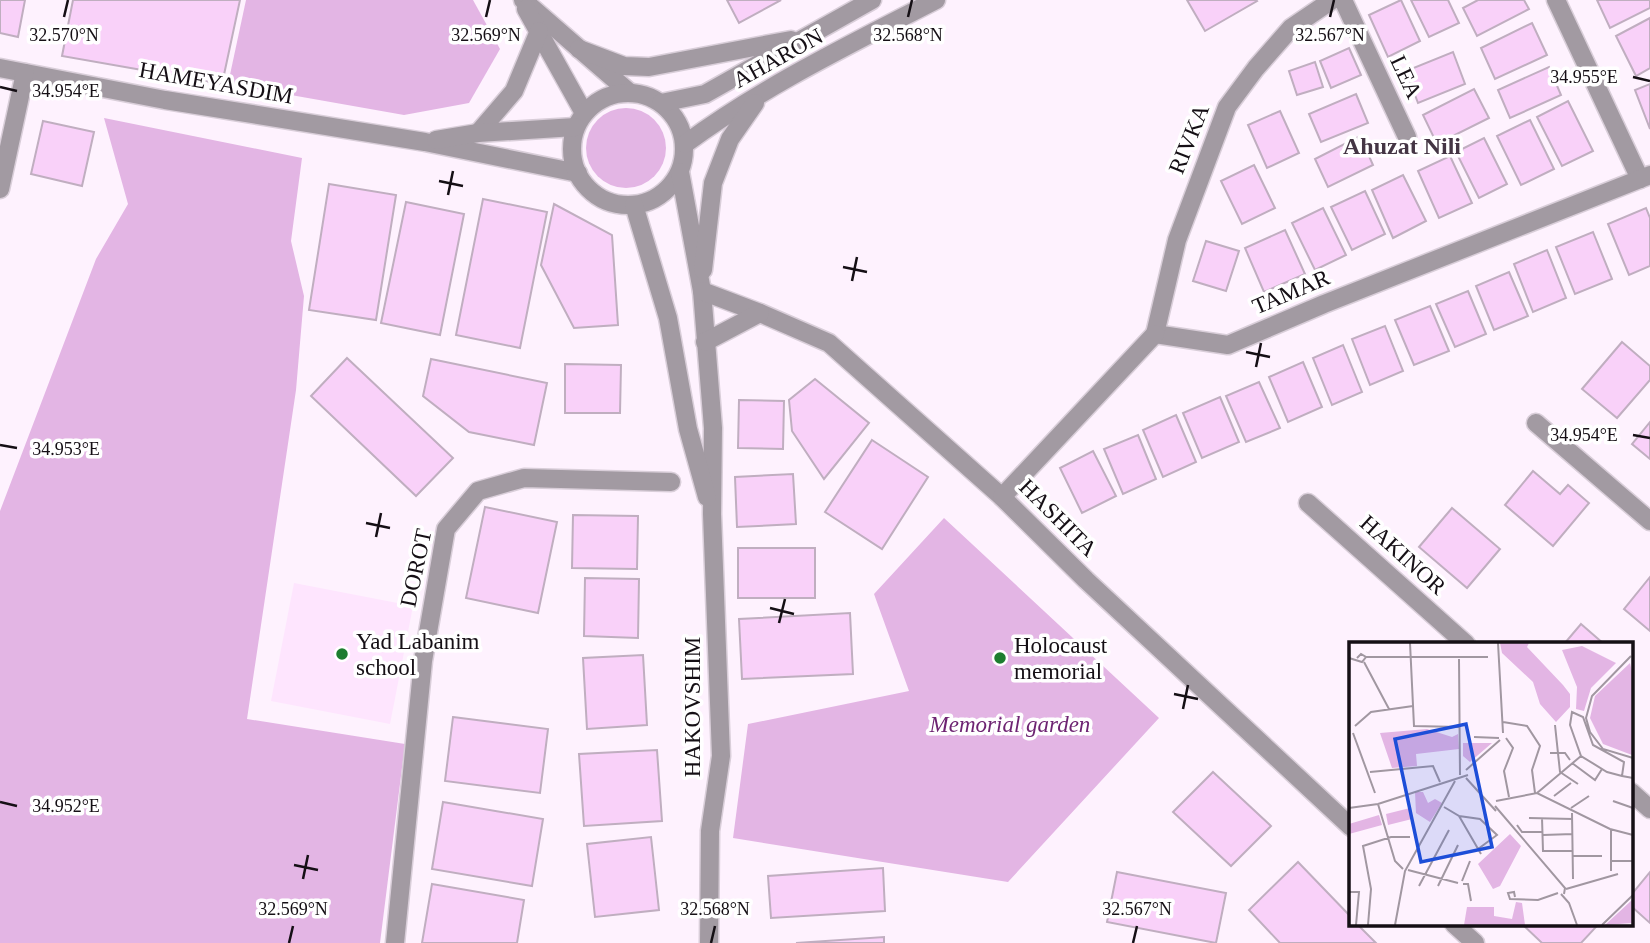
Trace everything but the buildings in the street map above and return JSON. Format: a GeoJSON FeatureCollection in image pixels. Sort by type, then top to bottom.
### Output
{"type":"FeatureCollection","features":[{"type":"Feature","properties":{"kind":"street"},"geometry":{"type":"LineString","coordinates":[[522,0],[579,120]]}},
{"type":"Feature","properties":{"kind":"street"},"geometry":{"type":"LineString","coordinates":[[522,0],[628,92]]}},
{"type":"Feature","properties":{"kind":"street","name":"AHARON"},"geometry":{"type":"LineString","coordinates":[[661,103],[705,94],[873,0]]}},
{"type":"Feature","properties":{"kind":"street","name":"AHARON"},"geometry":{"type":"LineString","coordinates":[[685,144],[717,120],[774,87],[936,0]]}},
{"type":"Feature","properties":{"kind":"street","name":"RIVKA"},"geometry":{"type":"LineString","coordinates":[[1155,334],[1177,240],[1227,107],[1291,28],[1332,0]]}},
{"type":"Feature","properties":{"kind":"street","name":"LEA"},"geometry":{"type":"LineString","coordinates":[[1343,0],[1407,137]]}},
{"type":"Feature","properties":{"kind":"street"},"geometry":{"type":"LineString","coordinates":[[1556,0],[1645,177]]}},
{"type":"Feature","properties":{"kind":"street"},"geometry":{"type":"LineString","coordinates":[[478,133],[514,91],[538,31]]}},
{"type":"Feature","properties":{"kind":"street"},"geometry":{"type":"LineString","coordinates":[[579,49],[624,66],[649,67],[808,37]]}},
{"type":"Feature","properties":{"kind":"street","name":"HAMEYASDIM"},"geometry":{"type":"LineString","coordinates":[[0,68],[165,100],[425,142],[578,173]]}},
{"type":"Feature","properties":{"kind":"street"},"geometry":{"type":"LineString","coordinates":[[0,189],[25,73]]}},
{"type":"Feature","properties":{"kind":"street"},"geometry":{"type":"LineString","coordinates":[[702,291],[713,183],[730,139],[751,106],[774,87]]}},
{"type":"Feature","properties":{"kind":"street"},"geometry":{"type":"LineString","coordinates":[[628,92],[646,95],[661,103],[674,115],[685,144],[684,159],[680,172],[662,195],[649,202],[617,205],[587,188],[572,156],[579,120],[596,103],[611,95],[628,92]]}},
{"type":"Feature","properties":{"kind":"street","name":"HAMEYASDIM"},"geometry":{"type":"LineString","coordinates":[[425,142],[579,120]]}},
{"type":"Feature","properties":{"kind":"street","name":"HAKOVSHIM"},"geometry":{"type":"LineString","coordinates":[[680,172],[702,291],[713,428],[712,514],[721,756],[710,831],[709,943]]}},
{"type":"Feature","properties":{"kind":"street","name":"TAMAR"},"geometry":{"type":"LineString","coordinates":[[1155,334],[1227,345],[1645,177]]}},
{"type":"Feature","properties":{"kind":"street","name":"HAKOVSHIM"},"geometry":{"type":"LineString","coordinates":[[634,205],[668,318],[688,429],[712,514]]}},
{"type":"Feature","properties":{"kind":"street","name":"HASHITA"},"geometry":{"type":"LineString","coordinates":[[702,291],[829,343],[1002,496],[1086,580],[1349,825]]}},
{"type":"Feature","properties":{"kind":"street"},"geometry":{"type":"LineString","coordinates":[[705,342],[760,313]]}},
{"type":"Feature","properties":{"kind":"street"},"geometry":{"type":"LineString","coordinates":[[1002,496],[1155,334]]}},
{"type":"Feature","properties":{"kind":"street"},"geometry":{"type":"LineString","coordinates":[[1535,423],[1650,521]]}},
{"type":"Feature","properties":{"kind":"street","name":"DOROT"},"geometry":{"type":"LineString","coordinates":[[395,943],[423,661],[446,528],[478,491],[524,478],[671,482]]}},
{"type":"Feature","properties":{"kind":"street","name":"HAKINOR"},"geometry":{"type":"LineString","coordinates":[[1308,503],[1464,642]]}},
{"type":"Feature","properties":{"kind":"street"},"geometry":{"type":"LineString","coordinates":[[1632,793],[1650,809]]}},
{"type":"Feature","properties":{"kind":"street"},"geometry":{"type":"LineString","coordinates":[[1456,926],[1475,943]]}},
{"type":"Feature","properties":{"kind":"shaded area","name":"Yad Labanim school"},"geometry":{"type":"Polygon","coordinates":[[[294,583],[413,606],[390,724],[271,701],[294,583]]]}},
{"type":"Feature","properties":{"kind":"green space"},"geometry":{"type":"Polygon","coordinates":[[[246,0],[473,0],[500,49],[469,103],[404,115],[228,84],[246,0]]]}},
{"type":"Feature","properties":{"kind":"green space"},"geometry":{"type":"Polygon","coordinates":[[[626,108],[641,111],[654,120],[663,133],[666,148],[663,163],[654,176],[641,185],[626,188],[611,185],[598,176],[589,163],[586,148],[589,133],[598,120],[611,111],[626,108]]]}},
{"type":"Feature","properties":{"kind":"green space"},"geometry":{"type":"Polygon","coordinates":[[[104,118],[302,158],[291,241],[304,296],[296,390],[247,719],[405,744],[380,943],[0,943],[0,511],[96,259],[128,204],[104,118]]]}},
{"type":"Feature","properties":{"kind":"green space","name":"Memorial garden"},"geometry":{"type":"Polygon","coordinates":[[[944,518],[1159,718],[1008,882],[733,838],[748,724],[909,691],[874,594],[944,518]]]}},
{"type":"Feature","properties":{"kind":"place","name":"Yad Labanim school"},"geometry":{"type":"Point","coordinates":[342,654]}},
{"type":"Feature","properties":{"kind":"place","name":"Holocaust memorial"},"geometry":{"type":"Point","coordinates":[1000,658]}},
{"type":"Feature","properties":{"kind":"district","name":"Ahuzat Nili"},"geometry":{"type":"Point","coordinates":[1402,146]}}]}
